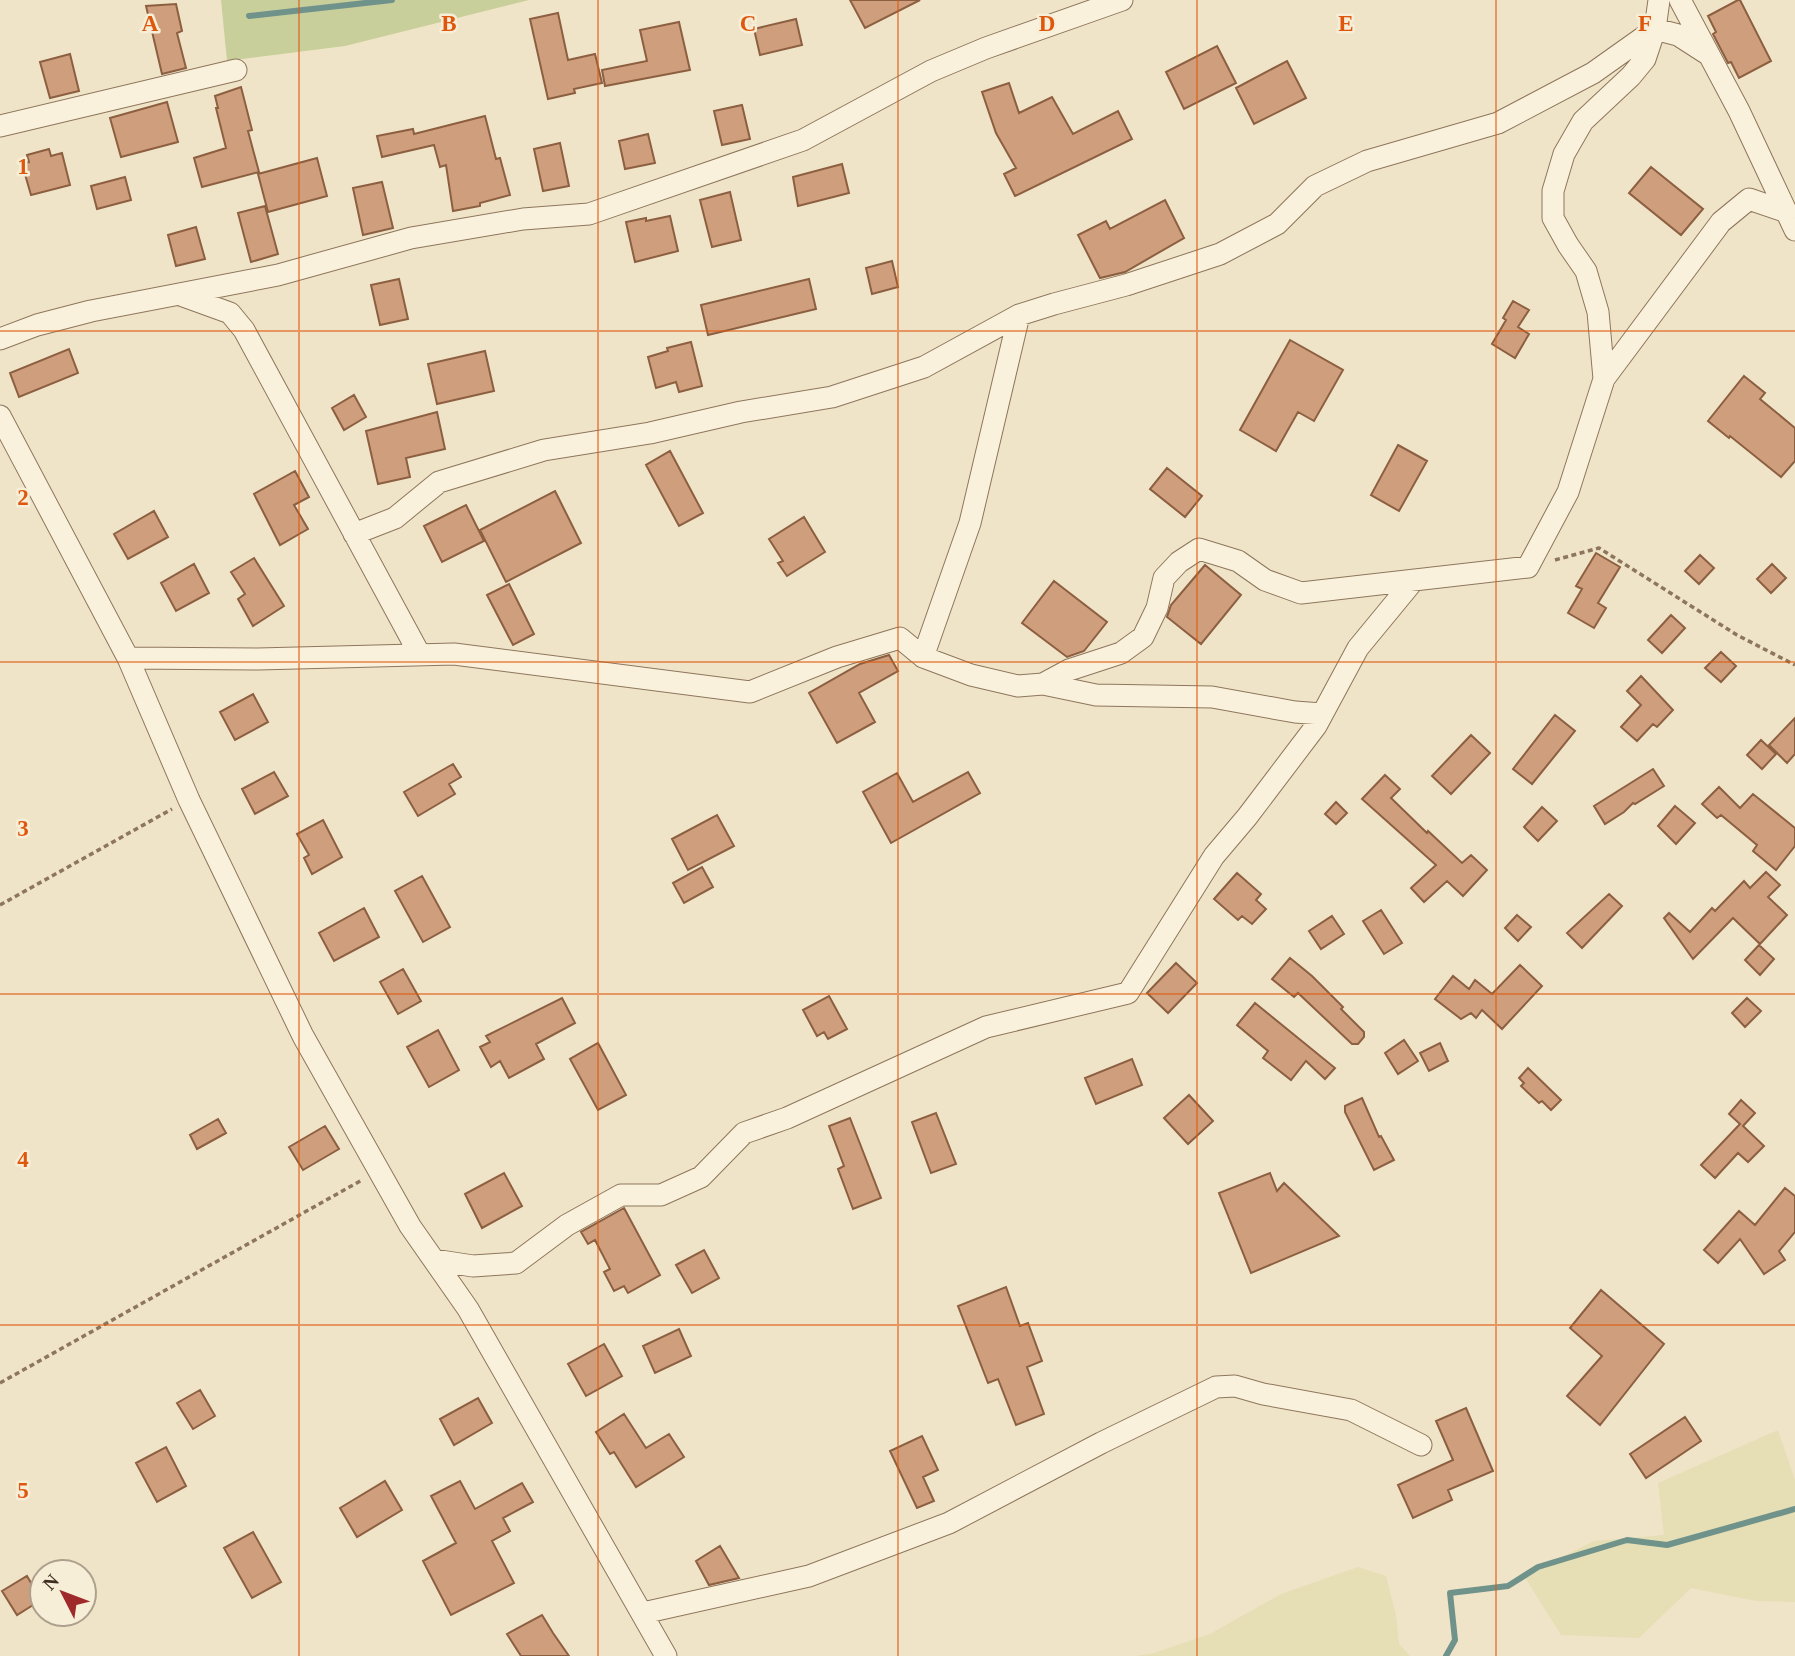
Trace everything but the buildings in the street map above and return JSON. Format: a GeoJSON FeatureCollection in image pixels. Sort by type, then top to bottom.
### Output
{"type":"FeatureCollection","features":[{"type":"Feature","properties":{"kind":"street"},"geometry":{"type":"LineString","coordinates":[[0,339],[37,324],[77,314],[289,272],[411,238],[523,219],[589,214],[803,141],[932,71],[986,48],[1122,0]]}},
{"type":"Feature","properties":{"kind":"street"},"geometry":{"type":"LineString","coordinates":[[1604,379],[1598,312],[1586,271],[1553,218],[1553,191],[1564,154],[1583,121],[1632,76],[1645,59],[1655,29],[1659,0]]}},
{"type":"Feature","properties":{"kind":"street"},"geometry":{"type":"LineString","coordinates":[[1681,0],[1739,111],[1791,221]]}},
{"type":"Feature","properties":{"kind":"street"},"geometry":{"type":"LineString","coordinates":[[354,534],[395,518],[439,482],[544,450],[650,433],[741,412],[832,397],[924,367],[1019,315],[1126,285],[1220,254],[1277,224],[1315,186],[1367,161],[1498,123],[1593,73],[1655,29],[1678,35],[1709,55]]}},
{"type":"Feature","properties":{"kind":"street"},"geometry":{"type":"LineString","coordinates":[[0,126],[236,70]]}},
{"type":"Feature","properties":{"kind":"street"},"geometry":{"type":"LineString","coordinates":[[1043,684],[1069,670],[1121,653],[1143,637],[1157,608],[1164,578],[1179,562],[1199,549],[1238,561],[1265,580],[1301,593],[1528,567],[1568,492],[1604,379],[1721,222],[1749,199],[1791,221]]}},
{"type":"Feature","properties":{"kind":"street"},"geometry":{"type":"LineString","coordinates":[[181,295],[230,313],[244,330],[419,655]]}},
{"type":"Feature","properties":{"kind":"street"},"geometry":{"type":"LineString","coordinates":[[923,657],[970,523],[1019,315]]}},
{"type":"Feature","properties":{"kind":"street"},"geometry":{"type":"LineString","coordinates":[[0,416],[128,658],[189,800],[303,1036],[410,1226],[468,1308],[666,1656]]}},
{"type":"Feature","properties":{"kind":"street"},"geometry":{"type":"LineString","coordinates":[[434,1260],[473,1266],[516,1263],[567,1226],[621,1195],[661,1195],[701,1177],[744,1133],[787,1118],[986,1027],[1128,993],[1214,856],[1248,817],[1316,726],[1358,648],[1414,580]]}},
{"type":"Feature","properties":{"kind":"street"},"geometry":{"type":"LineString","coordinates":[[128,658],[258,659],[454,654],[750,692],[837,657],[900,638],[923,657],[971,676],[1018,686],[1043,684],[1096,695],[1212,697],[1294,712],[1322,714]]}},
{"type":"Feature","properties":{"kind":"street"},"geometry":{"type":"LineString","coordinates":[[643,1614],[809,1576],[950,1523],[1101,1443],[1216,1387],[1235,1386],[1263,1394],[1351,1410],[1421,1446]]}},
{"type":"Feature","properties":{"kind":"path"},"geometry":{"type":"LineString","coordinates":[[1528,567],[1600,548],[1737,635],[1795,665]]}},
{"type":"Feature","properties":{"kind":"path"},"geometry":{"type":"LineString","coordinates":[[0,905],[189,800]]}},
{"type":"Feature","properties":{"kind":"path"},"geometry":{"type":"LineString","coordinates":[[0,1383],[379,1171]]}},
{"type":"Feature","properties":{"kind":"shaded area"},"geometry":{"type":"Polygon","coordinates":[[[1778,1430],[1795,1480],[1795,1602],[1756,1601],[1691,1588],[1639,1638],[1561,1635],[1524,1576],[1594,1541],[1664,1535],[1658,1483],[1778,1430]]]}},
{"type":"Feature","properties":{"kind":"shaded area"},"geometry":{"type":"Polygon","coordinates":[[[1358,1567],[1386,1576],[1396,1615],[1399,1644],[1410,1656],[1136,1656],[1154,1653],[1210,1634],[1281,1594],[1358,1567]]]}},
{"type":"Feature","properties":{"kind":"green space"},"geometry":{"type":"Polygon","coordinates":[[[221,0],[529,0],[345,46],[227,61],[221,0]]]}},
{"type":"Feature","properties":{"kind":"waterway"},"geometry":{"type":"LineString","coordinates":[[249,16],[392,0]]}},
{"type":"Feature","properties":{"kind":"waterway"},"geometry":{"type":"LineString","coordinates":[[1446,1656],[1455,1640],[1450,1593],[1508,1586],[1538,1567],[1627,1540],[1667,1545],[1795,1509]]}}]}
